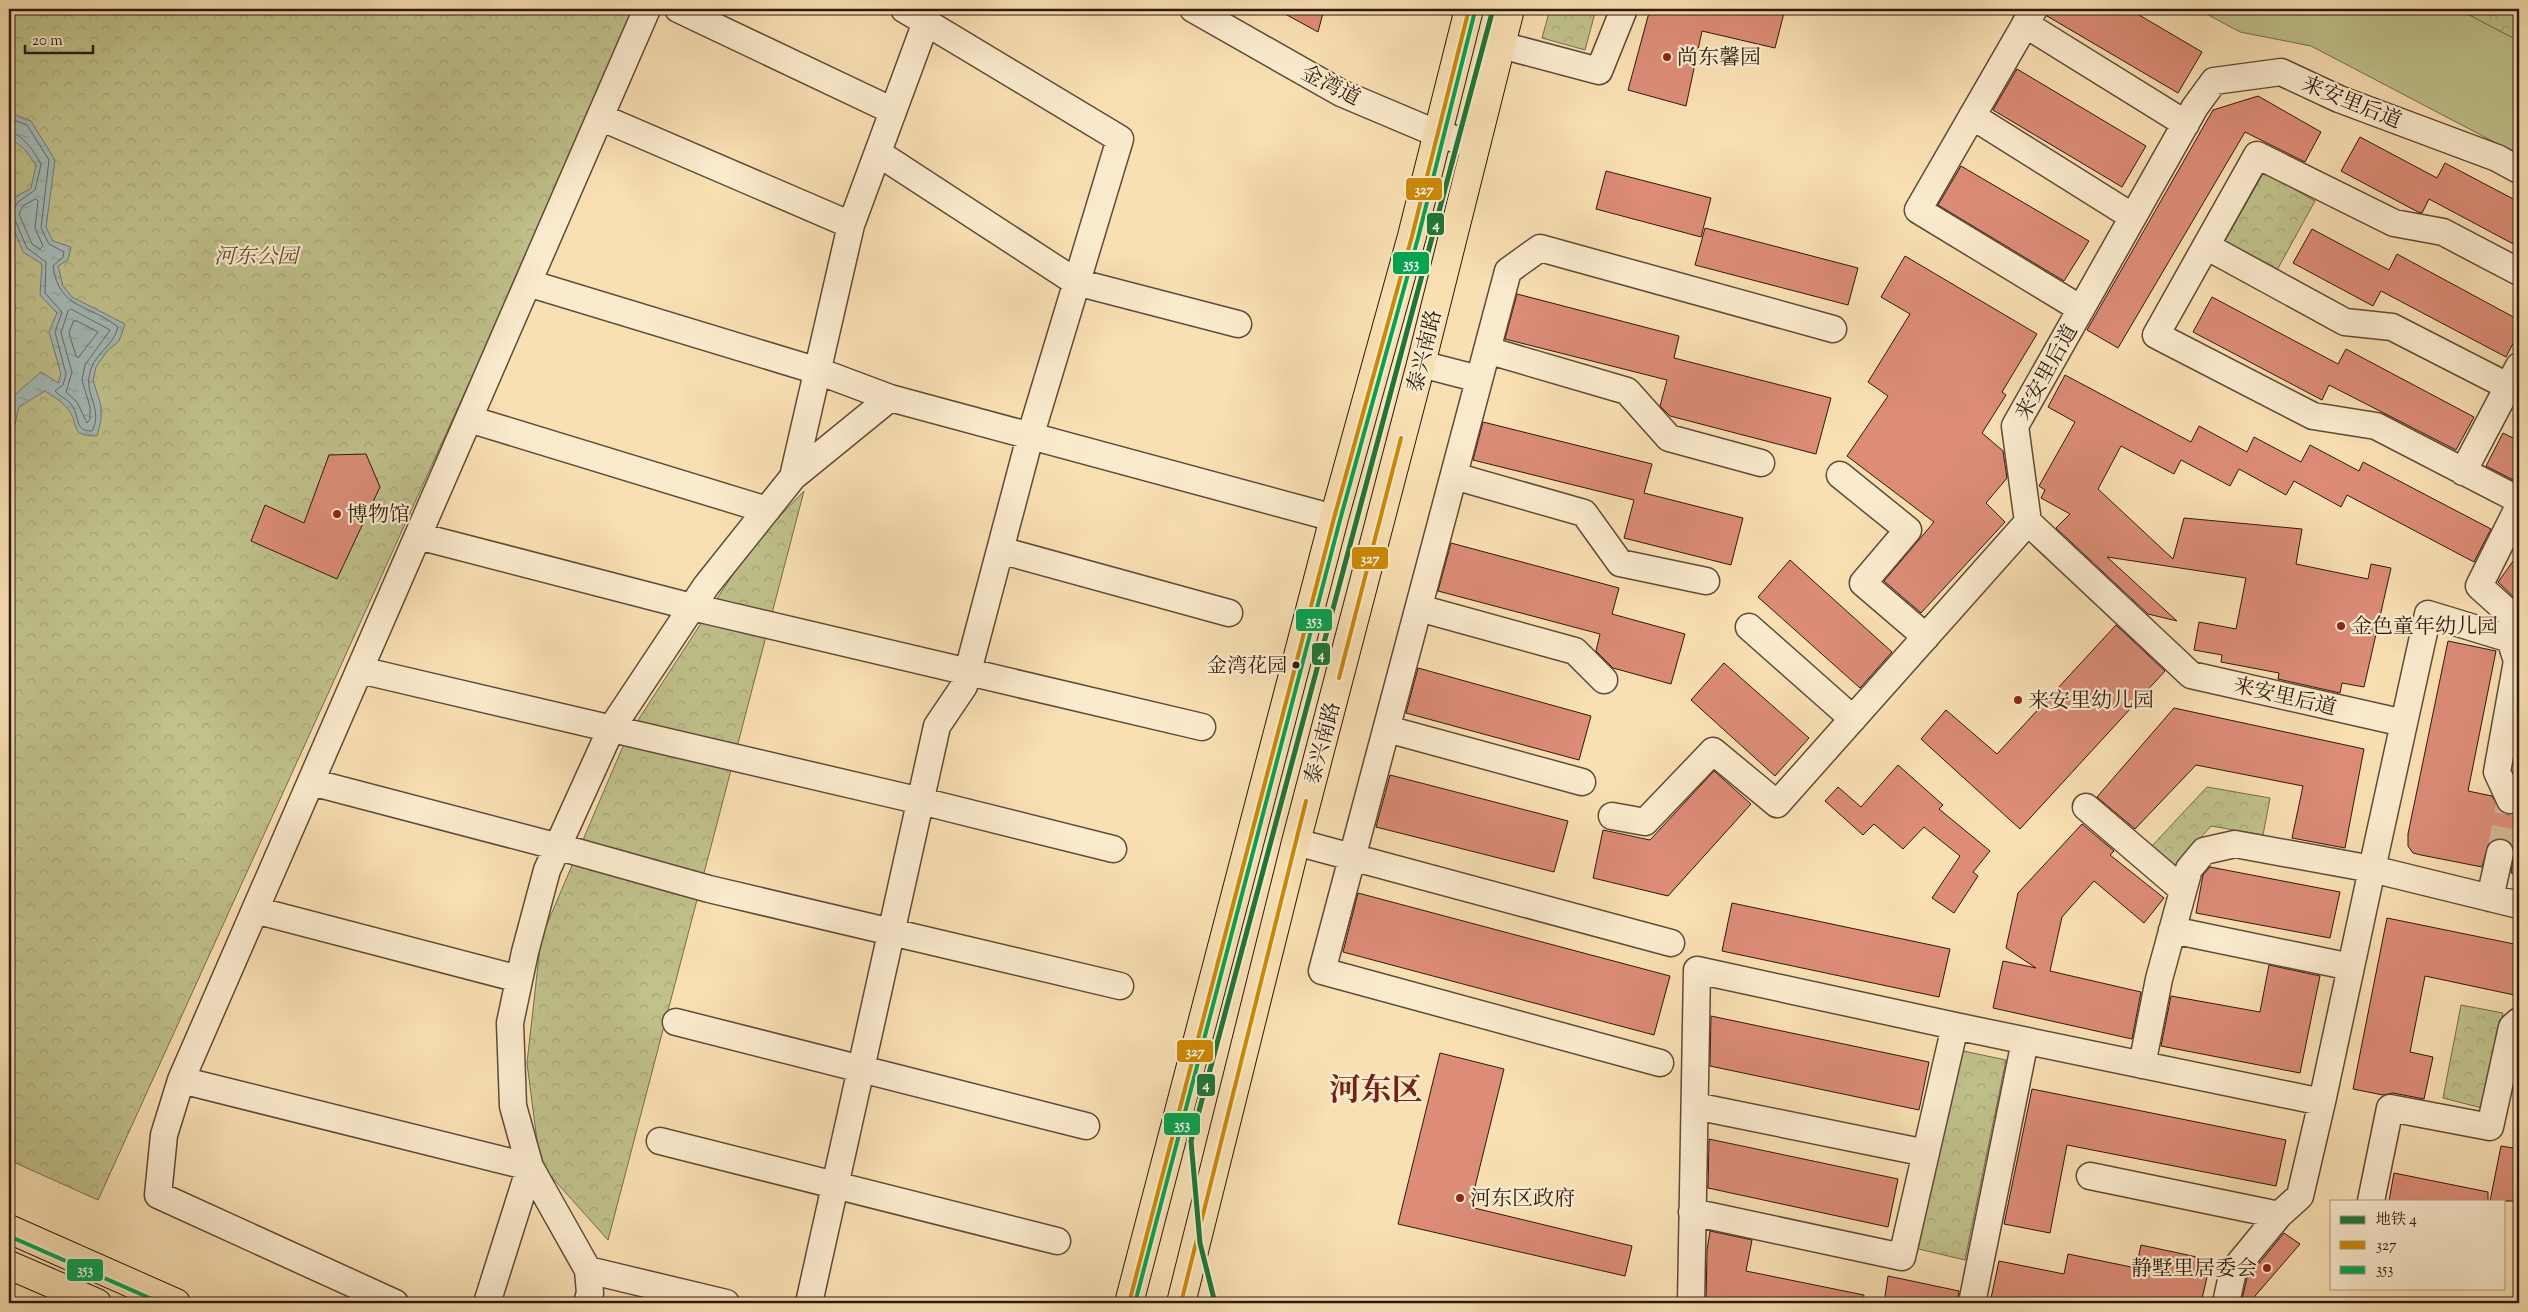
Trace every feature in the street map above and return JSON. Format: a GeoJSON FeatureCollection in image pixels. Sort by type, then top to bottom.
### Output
{"type":"FeatureCollection","features":[{"type":"Feature","properties":{"kind":"main road","name":"泰兴南路"},"geometry":{"type":"LineString","coordinates":[[1129,1303],[1334,518],[1470,9]]}},
{"type":"Feature","properties":{"kind":"main road","name":"泰兴南路"},"geometry":{"type":"LineString","coordinates":[[1181,1303],[1296,842],[1421,364],[1510,9]]}},
{"type":"Feature","properties":{"kind":"main road"},"geometry":{"type":"LineString","coordinates":[[9,1229],[176,1303]]}},
{"type":"Feature","properties":{"kind":"main road"},"geometry":{"type":"LineString","coordinates":[[9,1265],[97,1303]]}},
{"type":"Feature","properties":{"kind":"street"},"geometry":{"type":"LineString","coordinates":[[395,1303],[158,1195],[164,1135],[181,1080],[647,9]]}},
{"type":"Feature","properties":{"kind":"street"},"geometry":{"type":"LineString","coordinates":[[678,9],[893,111]]}},
{"type":"Feature","properties":{"kind":"street","name":"金湾道"},"geometry":{"type":"LineString","coordinates":[[1193,9],[1341,93],[1438,134],[1476,145]]}},
{"type":"Feature","properties":{"kind":"street"},"geometry":{"type":"LineString","coordinates":[[1501,45],[1599,71],[1624,9]]}},
{"type":"Feature","properties":{"kind":"street"},"geometry":{"type":"LineString","coordinates":[[793,477],[851,225],[893,111],[915,15],[1120,139],[1030,437],[964,686],[937,726],[809,1303]]}},
{"type":"Feature","properties":{"kind":"street"},"geometry":{"type":"LineString","coordinates":[[2082,310],[1918,210],[2029,17],[2186,124]]}},
{"type":"Feature","properties":{"kind":"street","name":"来安里后道"},"geometry":{"type":"LineString","coordinates":[[2404,723],[2191,675],[2028,522],[2016,426],[2186,124],[2214,81],[2281,72],[2338,99],[2497,158],[2519,170]]}},
{"type":"Feature","properties":{"kind":"street"},"geometry":{"type":"LineString","coordinates":[[1972,116],[2133,217]]}},
{"type":"Feature","properties":{"kind":"street"},"geometry":{"type":"LineString","coordinates":[[600,117],[851,225]]}},
{"type":"Feature","properties":{"kind":"street"},"geometry":{"type":"LineString","coordinates":[[878,153],[1076,282],[1238,324]]}},
{"type":"Feature","properties":{"kind":"street"},"geometry":{"type":"LineString","coordinates":[[2519,272],[2442,232],[2394,223],[2257,155],[2156,335],[2313,416],[2376,426],[2519,500]]}},
{"type":"Feature","properties":{"kind":"street"},"geometry":{"type":"LineString","coordinates":[[2206,246],[2345,322],[2392,327],[2516,382],[2464,472]]}},
{"type":"Feature","properties":{"kind":"street"},"geometry":{"type":"LineString","coordinates":[[1660,1063],[1322,971],[1508,271],[1540,248],[1833,329]]}},
{"type":"Feature","properties":{"kind":"street"},"geometry":{"type":"LineString","coordinates":[[528,282],[818,371],[890,398],[1334,518]]}},
{"type":"Feature","properties":{"kind":"street"},"geometry":{"type":"LineString","coordinates":[[1487,350],[1626,391],[1669,438],[1761,462]]}},
{"type":"Feature","properties":{"kind":"street"},"geometry":{"type":"LineString","coordinates":[[1421,364],[1480,379]]}},
{"type":"Feature","properties":{"kind":"street"},"geometry":{"type":"LineString","coordinates":[[587,1303],[590,1293],[588,1270],[530,1167],[513,1106],[510,1023],[547,870],[612,729],[692,607],[793,477],[890,398]]}},
{"type":"Feature","properties":{"kind":"street"},"geometry":{"type":"LineString","coordinates":[[469,419],[767,510]]}},
{"type":"Feature","properties":{"kind":"street"},"geometry":{"type":"LineString","coordinates":[[1840,475],[1908,530],[1863,583],[1926,637]]}},
{"type":"Feature","properties":{"kind":"street"},"geometry":{"type":"LineString","coordinates":[[1454,476],[1584,513],[1620,563],[1706,581]]}},
{"type":"Feature","properties":{"kind":"street"},"geometry":{"type":"LineString","coordinates":[[2519,506],[2479,586],[2519,622]]}},
{"type":"Feature","properties":{"kind":"street"},"geometry":{"type":"LineString","coordinates":[[1612,816],[1645,822],[1713,751],[1777,804],[2028,522]]}},
{"type":"Feature","properties":{"kind":"street"},"geometry":{"type":"LineString","coordinates":[[418,536],[692,607],[1202,727]]}},
{"type":"Feature","properties":{"kind":"street"},"geometry":{"type":"LineString","coordinates":[[1000,550],[1229,613]]}},
{"type":"Feature","properties":{"kind":"street"},"geometry":{"type":"LineString","coordinates":[[1419,608],[1575,651],[1604,680]]}},
{"type":"Feature","properties":{"kind":"street"},"geometry":{"type":"LineString","coordinates":[[2226,1303],[2233,1271],[2279,1215],[2300,1196],[2428,614],[2510,639],[2517,661],[2497,772],[2510,800]]}},
{"type":"Feature","properties":{"kind":"street"},"geometry":{"type":"LineString","coordinates":[[1749,627],[1852,719]]}},
{"type":"Feature","properties":{"kind":"street"},"geometry":{"type":"LineString","coordinates":[[360,670],[921,801],[1112,849]]}},
{"type":"Feature","properties":{"kind":"street"},"geometry":{"type":"LineString","coordinates":[[1387,729],[1582,782]]}},
{"type":"Feature","properties":{"kind":"street"},"geometry":{"type":"LineString","coordinates":[[311,782],[559,847],[709,889],[1120,986]]}},
{"type":"Feature","properties":{"kind":"street"},"geometry":{"type":"LineString","coordinates":[[2086,807],[2183,890]]}},
{"type":"Feature","properties":{"kind":"street"},"geometry":{"type":"LineString","coordinates":[[1296,842],[1671,943]]}},
{"type":"Feature","properties":{"kind":"street"},"geometry":{"type":"LineString","coordinates":[[2142,1065],[2159,978],[2189,868],[2204,850],[2235,844],[2372,870],[2519,905]]}},
{"type":"Feature","properties":{"kind":"street"},"geometry":{"type":"LineString","coordinates":[[2490,898],[2500,854]]}},
{"type":"Feature","properties":{"kind":"street"},"geometry":{"type":"LineString","coordinates":[[255,910],[520,979]]}},
{"type":"Feature","properties":{"kind":"street"},"geometry":{"type":"LineString","coordinates":[[2172,930],[2351,967]]}},
{"type":"Feature","properties":{"kind":"street"},"geometry":{"type":"LineString","coordinates":[[1691,1303],[1697,970],[2025,1041],[2322,1102]]}},
{"type":"Feature","properties":{"kind":"street"},"geometry":{"type":"LineString","coordinates":[[2371,1200],[2390,1108],[2490,1127],[2512,1028],[2519,1021]]}},
{"type":"Feature","properties":{"kind":"street"},"geometry":{"type":"LineString","coordinates":[[676,1022],[1086,1126]]}},
{"type":"Feature","properties":{"kind":"street"},"geometry":{"type":"LineString","coordinates":[[1692,1212],[1902,1257],[1955,1026]]}},
{"type":"Feature","properties":{"kind":"street"},"geometry":{"type":"LineString","coordinates":[[1972,1303],[2025,1041]]}},
{"type":"Feature","properties":{"kind":"street"},"geometry":{"type":"LineString","coordinates":[[181,1080],[530,1167]]}},
{"type":"Feature","properties":{"kind":"street"},"geometry":{"type":"LineString","coordinates":[[1694,1106],[1926,1153]]}},
{"type":"Feature","properties":{"kind":"street"},"geometry":{"type":"LineString","coordinates":[[660,1141],[1057,1241]]}},
{"type":"Feature","properties":{"kind":"street"},"geometry":{"type":"LineString","coordinates":[[487,1303],[530,1167]]}},
{"type":"Feature","properties":{"kind":"street"},"geometry":{"type":"LineString","coordinates":[[2090,1176],[2279,1215]]}},
{"type":"Feature","properties":{"kind":"street"},"geometry":{"type":"LineString","coordinates":[[588,1270],[726,1303]]}},
{"type":"Feature","properties":{"kind":"green space","name":"河东公园"},"geometry":{"type":"Polygon","coordinates":[[[9,9],[639,9],[98,1200],[9,1160],[9,9]]]}},
{"type":"Feature","properties":{"kind":"green space"},"geometry":{"type":"Polygon","coordinates":[[[1550,9],[1596,9],[1585,50],[1542,38],[1550,9]]]}},
{"type":"Feature","properties":{"kind":"green space"},"geometry":{"type":"Polygon","coordinates":[[[2197,9],[2458,9],[2519,41],[2519,155],[2311,46],[2240,32],[2197,9]]]}},
{"type":"Feature","properties":{"kind":"green space"},"geometry":{"type":"Polygon","coordinates":[[[2458,9],[2519,9],[2519,41],[2458,9]]]}},
{"type":"Feature","properties":{"kind":"green space"},"geometry":{"type":"Polygon","coordinates":[[[2264,172],[2315,201],[2276,272],[2225,241],[2264,172]]]}},
{"type":"Feature","properties":{"kind":"green space"},"geometry":{"type":"Polygon","coordinates":[[[804,491],[608,1240],[540,1164],[527,1063],[541,938],[627,737],[752,545],[804,491]]]}},
{"type":"Feature","properties":{"kind":"green space"},"geometry":{"type":"Polygon","coordinates":[[[2207,787],[2270,798],[2263,835],[2211,826],[2172,870],[2150,848],[2207,787]]]}},
{"type":"Feature","properties":{"kind":"green space"},"geometry":{"type":"Polygon","coordinates":[[[2461,1005],[2503,1013],[2482,1108],[2443,1098],[2461,1005]]]}},
{"type":"Feature","properties":{"kind":"green space"},"geometry":{"type":"Polygon","coordinates":[[[1954,1049],[2006,1060],[1965,1260],[1910,1247],[1954,1049]]]}},
{"type":"Feature","properties":{"kind":"water"},"geometry":{"type":"Polygon","coordinates":[[[9,112],[31,121],[55,160],[46,227],[53,241],[71,247],[68,260],[58,266],[63,286],[72,297],[125,324],[119,341],[107,351],[96,367],[93,380],[101,406],[101,420],[97,436],[82,434],[78,431],[67,408],[45,391],[19,407],[11,440],[9,439],[9,403],[19,391],[41,372],[58,383],[61,374],[49,332],[57,313],[40,295],[42,264],[23,252],[9,217],[9,210],[14,198],[31,188],[36,165],[26,151],[9,136],[9,112]]]}},
{"type":"Feature","properties":{"kind":"building"},"geometry":{"type":"Polygon","coordinates":[[[1276,9],[1324,9],[1318,32],[1276,9]]]}},
{"type":"Feature","properties":{"kind":"building","name":"尚东馨园"},"geometry":{"type":"Polygon","coordinates":[[[1650,9],[1785,9],[1775,48],[1702,31],[1686,106],[1628,90],[1650,9]]]}},
{"type":"Feature","properties":{"kind":"building"},"geometry":{"type":"Polygon","coordinates":[[[2049,9],[2129,9],[2202,52],[2178,93],[2047,16],[2049,9]]]}},
{"type":"Feature","properties":{"kind":"building"},"geometry":{"type":"Polygon","coordinates":[[[2017,69],[2146,146],[2122,187],[1993,110],[2017,69]]]}},
{"type":"Feature","properties":{"kind":"building"},"geometry":{"type":"Polygon","coordinates":[[[2258,96],[2321,132],[2305,162],[2245,132],[2118,348],[2087,330],[2213,110],[2258,96]]]}},
{"type":"Feature","properties":{"kind":"building"},"geometry":{"type":"Polygon","coordinates":[[[2360,137],[2437,178],[2445,163],[2519,202],[2519,247],[2429,199],[2422,213],[2418,212],[2341,171],[2360,137]]]}},
{"type":"Feature","properties":{"kind":"building"},"geometry":{"type":"Polygon","coordinates":[[[1961,166],[2089,241],[2064,281],[1938,205],[1961,166]]]}},
{"type":"Feature","properties":{"kind":"building"},"geometry":{"type":"Polygon","coordinates":[[[1606,171],[1711,198],[1701,237],[1596,209],[1606,171]]]}},
{"type":"Feature","properties":{"kind":"building"},"geometry":{"type":"Polygon","coordinates":[[[1705,228],[1858,268],[1848,305],[1695,265],[1705,228]]]}},
{"type":"Feature","properties":{"kind":"building"},"geometry":{"type":"Polygon","coordinates":[[[2312,229],[2389,270],[2397,254],[2519,320],[2519,332],[2506,357],[2381,291],[2373,306],[2293,263],[2312,229]]]}},
{"type":"Feature","properties":{"kind":"building"},"geometry":{"type":"Polygon","coordinates":[[[1905,256],[2037,334],[2002,392],[2006,395],[1982,433],[2003,451],[2007,478],[1986,503],[2005,522],[1921,613],[1884,581],[1934,522],[1847,456],[1888,396],[1868,382],[1910,314],[1881,297],[1905,256]]]}},
{"type":"Feature","properties":{"kind":"building"},"geometry":{"type":"Polygon","coordinates":[[[1517,294],[1679,336],[1674,358],[1831,398],[1816,454],[1670,416],[1660,406],[1667,380],[1505,339],[1517,294]]]}},
{"type":"Feature","properties":{"kind":"building"},"geometry":{"type":"Polygon","coordinates":[[[2212,297],[2338,364],[2346,349],[2474,417],[2456,450],[2329,385],[2322,400],[2193,332],[2212,297]]]}},
{"type":"Feature","properties":{"kind":"building"},"geometry":{"type":"Polygon","coordinates":[[[2065,375],[2191,442],[2199,426],[2247,452],[2254,437],[2301,462],[2310,445],[2359,471],[2363,462],[2491,529],[2474,562],[2347,495],[2341,507],[2294,481],[2286,495],[2239,469],[2230,486],[2181,460],[2174,474],[2121,446],[2098,489],[2173,559],[2184,518],[2302,529],[2296,564],[2368,579],[2371,564],[2391,568],[2364,687],[2342,683],[2340,693],[2278,679],[2279,673],[2221,662],[2222,655],[2194,650],[2199,622],[2236,629],[2246,578],[2107,557],[2177,621],[2148,614],[2056,528],[2070,514],[2041,498],[2045,490],[2039,486],[2075,422],[2048,407],[2065,375]]]}},
{"type":"Feature","properties":{"kind":"building"},"geometry":{"type":"Polygon","coordinates":[[[1483,422],[1652,464],[1644,493],[1743,518],[1731,565],[1624,538],[1634,500],[1473,460],[1483,422]]]}},
{"type":"Feature","properties":{"kind":"building"},"geometry":{"type":"Polygon","coordinates":[[[2503,433],[2519,441],[2519,483],[2486,466],[2503,433]]]}},
{"type":"Feature","properties":{"kind":"building","name":"博物馆"},"geometry":{"type":"Polygon","coordinates":[[[366,454],[380,487],[337,579],[251,541],[265,505],[304,523],[329,455],[366,454]]]}},
{"type":"Feature","properties":{"kind":"building"},"geometry":{"type":"Polygon","coordinates":[[[1451,543],[1619,588],[1612,614],[1685,634],[1671,684],[1613,668],[1596,651],[1600,634],[1438,591],[1451,543]]]}},
{"type":"Feature","properties":{"kind":"building"},"geometry":{"type":"Polygon","coordinates":[[[2519,553],[2519,602],[2498,582],[2519,553]]]}},
{"type":"Feature","properties":{"kind":"building"},"geometry":{"type":"Polygon","coordinates":[[[1790,560],[1892,652],[1860,688],[1758,597],[1790,560]]]}},
{"type":"Feature","properties":{"kind":"building"},"geometry":{"type":"Polygon","coordinates":[[[2116,625],[2165,671],[2020,829],[1921,739],[1946,710],[1997,754],[2116,625]]]}},
{"type":"Feature","properties":{"kind":"building"},"geometry":{"type":"Polygon","coordinates":[[[2448,641],[2496,651],[2468,791],[2492,796],[2502,812],[2509,815],[2519,811],[2519,874],[2511,873],[2514,849],[2510,842],[2504,839],[2495,839],[2489,843],[2482,867],[2413,853],[2408,846],[2408,834],[2448,641]]]}},
{"type":"Feature","properties":{"kind":"building"},"geometry":{"type":"Polygon","coordinates":[[[1724,663],[1809,738],[1775,776],[1691,700],[1724,663]]]}},
{"type":"Feature","properties":{"kind":"building"},"geometry":{"type":"Polygon","coordinates":[[[1418,668],[1591,716],[1579,760],[1406,713],[1418,668]]]}},
{"type":"Feature","properties":{"kind":"building"},"geometry":{"type":"Polygon","coordinates":[[[2174,708],[2364,749],[2345,848],[2292,838],[2303,786],[2196,765],[2135,829],[2097,797],[2174,708]]]}},
{"type":"Feature","properties":{"kind":"building"},"geometry":{"type":"Polygon","coordinates":[[[1898,765],[1943,805],[1939,809],[1990,851],[1973,872],[1978,876],[1954,913],[1932,898],[1960,856],[1924,827],[1903,849],[1874,824],[1863,835],[1825,801],[1838,787],[1861,807],[1898,765]]]}},
{"type":"Feature","properties":{"kind":"building"},"geometry":{"type":"Polygon","coordinates":[[[1714,771],[1751,804],[1668,896],[1593,878],[1603,830],[1650,840],[1714,771]]]}},
{"type":"Feature","properties":{"kind":"building"},"geometry":{"type":"Polygon","coordinates":[[[1390,775],[1568,821],[1554,872],[1376,827],[1390,775]]]}},
{"type":"Feature","properties":{"kind":"building"},"geometry":{"type":"Polygon","coordinates":[[[2082,824],[2114,851],[2110,855],[2164,898],[2144,923],[2094,881],[2062,917],[2050,971],[2141,992],[2132,1039],[1993,1008],[2003,961],[2036,968],[2006,948],[2018,893],[2082,824]]]}},
{"type":"Feature","properties":{"kind":"building"},"geometry":{"type":"Polygon","coordinates":[[[2210,867],[2340,892],[2330,938],[2196,913],[2203,875],[2210,867]]]}},
{"type":"Feature","properties":{"kind":"building"},"geometry":{"type":"Polygon","coordinates":[[[1358,893],[1670,976],[1654,1035],[1343,952],[1358,893]]]}},
{"type":"Feature","properties":{"kind":"building"},"geometry":{"type":"Polygon","coordinates":[[[1732,903],[1950,949],[1939,997],[1722,951],[1732,903]]]}},
{"type":"Feature","properties":{"kind":"building"},"geometry":{"type":"Polygon","coordinates":[[[2387,918],[2519,945],[2519,996],[2425,976],[2410,1052],[2433,1057],[2424,1099],[2393,1093],[2383,1095],[2353,1089],[2387,918]]]}},
{"type":"Feature","properties":{"kind":"building"},"geometry":{"type":"Polygon","coordinates":[[[2269,965],[2320,976],[2300,1073],[2161,1046],[2171,996],[2260,1012],[2269,965]]]}},
{"type":"Feature","properties":{"kind":"building"},"geometry":{"type":"Polygon","coordinates":[[[1711,1016],[1929,1062],[1919,1110],[1710,1066],[1711,1016]]]}},
{"type":"Feature","properties":{"kind":"building","name":"河东区政府"},"geometry":{"type":"Polygon","coordinates":[[[1440,1053],[1504,1069],[1470,1207],[1632,1246],[1625,1276],[1398,1224],[1440,1053]]]}},
{"type":"Feature","properties":{"kind":"building"},"geometry":{"type":"Polygon","coordinates":[[[2032,1089],[2286,1140],[2276,1186],[2067,1145],[2050,1233],[2004,1224],[2032,1089]]]}},
{"type":"Feature","properties":{"kind":"building"},"geometry":{"type":"Polygon","coordinates":[[[1709,1139],[1898,1179],[1888,1227],[1708,1188],[1709,1139]]]}},
{"type":"Feature","properties":{"kind":"building"},"geometry":{"type":"Polygon","coordinates":[[[2501,1146],[2519,1149],[2519,1201],[2490,1200],[2501,1146]]]}},
{"type":"Feature","properties":{"kind":"building"},"geometry":{"type":"Polygon","coordinates":[[[2394,1173],[2488,1192],[2488,1200],[2389,1200],[2394,1173]]]}},
{"type":"Feature","properties":{"kind":"building"},"geometry":{"type":"Polygon","coordinates":[[[1710,1231],[1752,1240],[1746,1271],[1864,1295],[1863,1303],[1706,1303],[1707,1250],[1710,1231]]]}},
{"type":"Feature","properties":{"kind":"building","name":"静墅里居委会"},"geometry":{"type":"Polygon","coordinates":[[[2284,1233],[2300,1244],[2249,1303],[2241,1303],[2247,1278],[2284,1233]]]}},
{"type":"Feature","properties":{"kind":"building"},"geometry":{"type":"Polygon","coordinates":[[[2141,1245],[2211,1260],[2201,1303],[1990,1303],[1999,1261],[2064,1274],[2068,1254],[2136,1268],[2141,1245]]]}},
{"type":"Feature","properties":{"kind":"building"},"geometry":{"type":"Polygon","coordinates":[[[1888,1276],[1959,1291],[1957,1303],[1884,1303],[1888,1276]]]}},
{"type":"Feature","properties":{"kind":"tunnel"},"geometry":{"type":"LineString","coordinates":[[2500,853],[2510,800]]}},
{"type":"Feature","properties":{"kind":"metro line","name":"4"},"geometry":{"type":"LineString","coordinates":[[1215,1303],[1200,1243],[1191,1141],[1493,9]]}},
{"type":"Feature","properties":{"kind":"transit line","name":"327"},"geometry":{"type":"LineString","coordinates":[[1129,1303],[1334,518],[1412,236],[1469,9]]}},
{"type":"Feature","properties":{"kind":"transit line","name":"353"},"geometry":{"type":"LineString","coordinates":[[1135,1303],[1340,520],[1418,238],[1475,11]]}},
{"type":"Feature","properties":{"kind":"transit line","name":"327"},"geometry":{"type":"LineString","coordinates":[[1339,678],[1401,438]]}},
{"type":"Feature","properties":{"kind":"transit line","name":"327"},"geometry":{"type":"LineString","coordinates":[[1181,1303],[1306,801]]}},
{"type":"Feature","properties":{"kind":"transit line","name":"353"},"geometry":{"type":"LineString","coordinates":[[9,1236],[161,1303]]}},
{"type":"Feature","properties":{"kind":"place","name":"尚东馨园"},"geometry":{"type":"Point","coordinates":[1667,57]}},
{"type":"Feature","properties":{"kind":"place","name":"博物馆"},"geometry":{"type":"Point","coordinates":[337,514]}},
{"type":"Feature","properties":{"kind":"place","name":"金色童年幼儿园"},"geometry":{"type":"Point","coordinates":[2341,626]}},
{"type":"Feature","properties":{"kind":"place","name":"金湾花园"},"geometry":{"type":"Point","coordinates":[1296,665]}},
{"type":"Feature","properties":{"kind":"place","name":"来安里幼儿园"},"geometry":{"type":"Point","coordinates":[2018,700]}},
{"type":"Feature","properties":{"kind":"place","name":"河东区政府"},"geometry":{"type":"Point","coordinates":[1460,1198]}},
{"type":"Feature","properties":{"kind":"place","name":"静墅里居委会"},"geometry":{"type":"Point","coordinates":[2267,1268]}},
{"type":"Feature","properties":{"kind":"district","name":"河东区"},"geometry":{"type":"Point","coordinates":[1376,1089]}}]}
